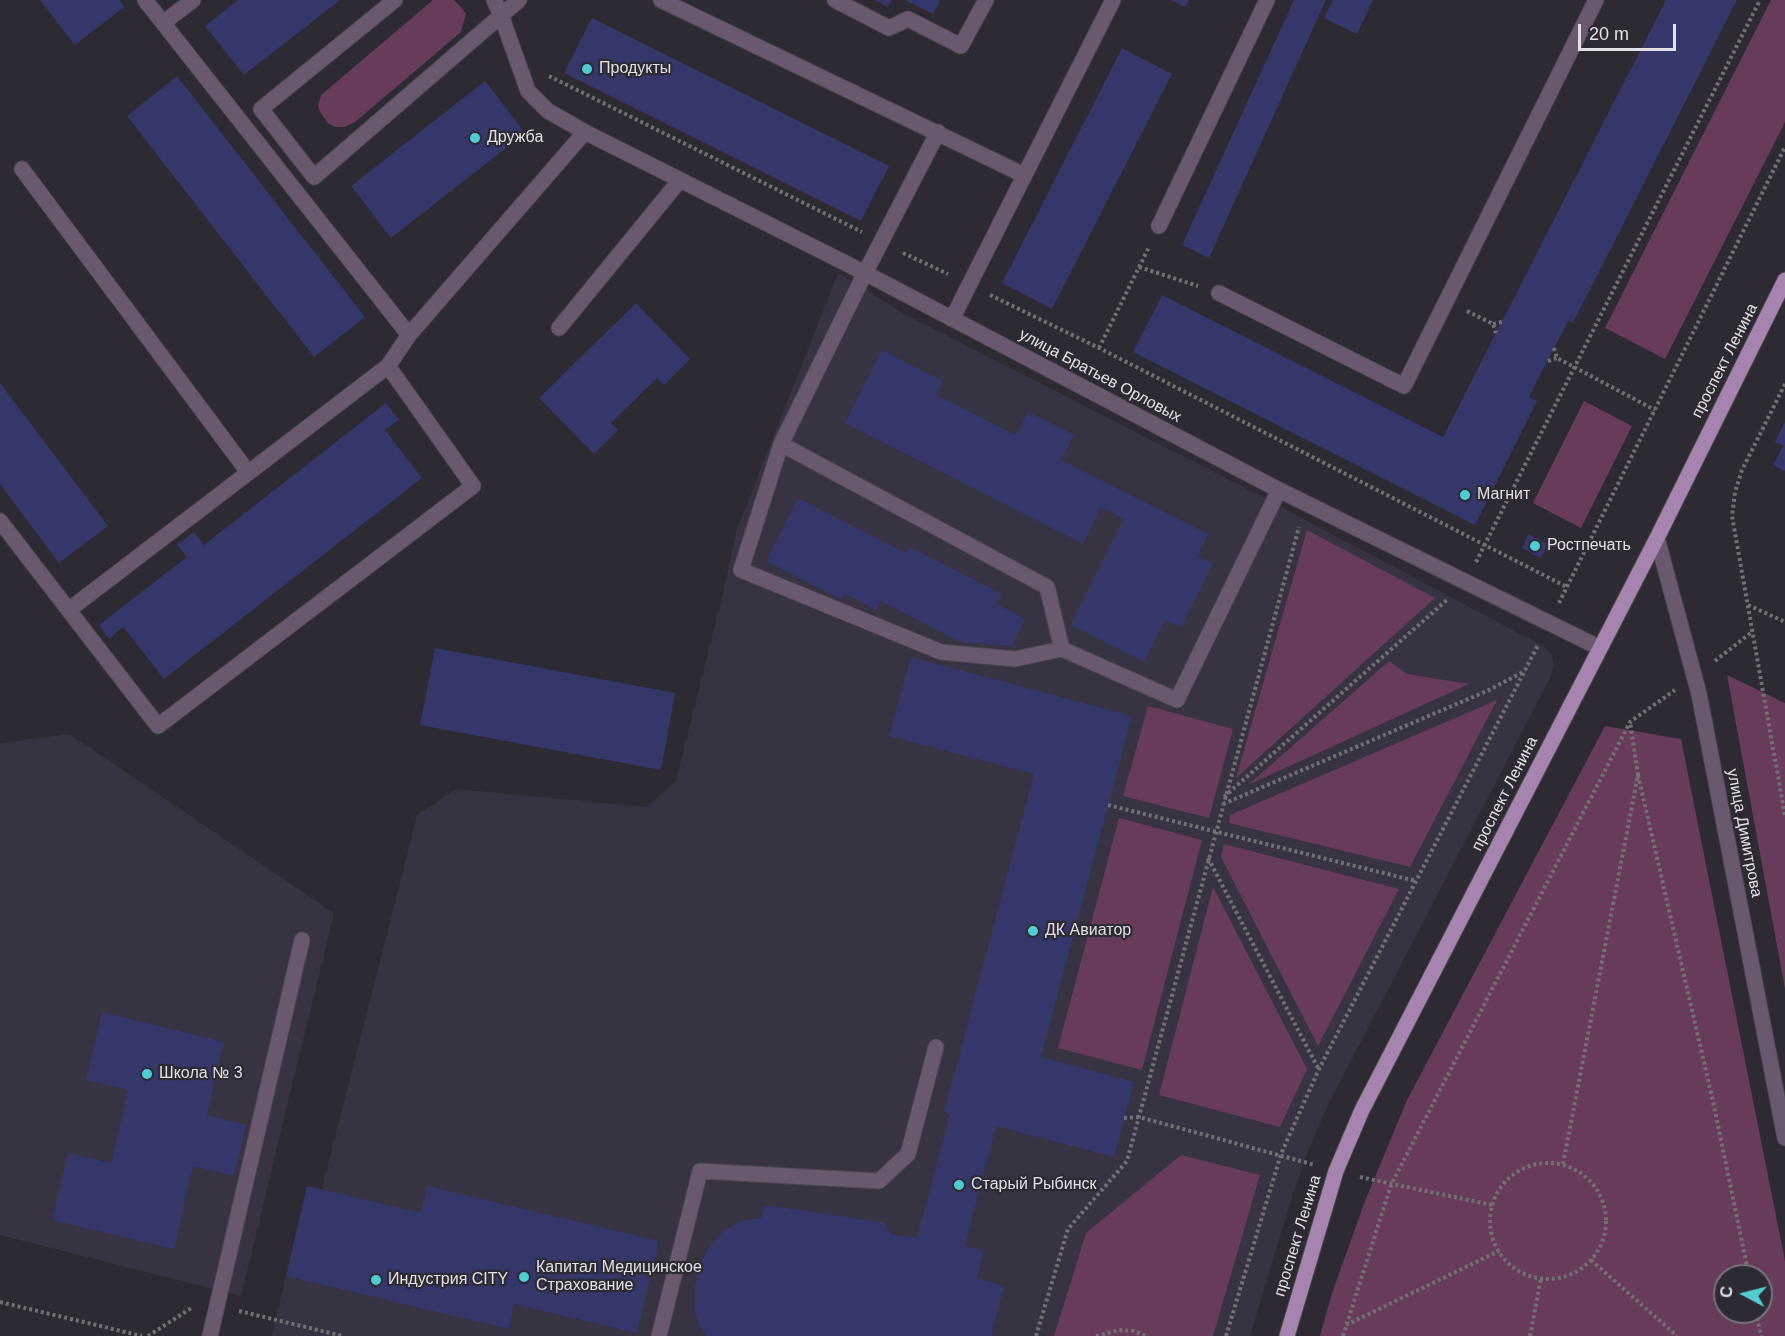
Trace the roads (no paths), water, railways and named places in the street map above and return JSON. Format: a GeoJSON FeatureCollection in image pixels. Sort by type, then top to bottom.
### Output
{"type":"FeatureCollection","features":[{"type":"Feature","properties":{"kind":"main road","name":"проспект Ленина"},"geometry":{"type":"LineString","coordinates":[[1287,1336],[1336,1171],[1362,1110],[1600,648],[1785,280]]}},
{"type":"Feature","properties":{"kind":"street"},"geometry":{"type":"LineString","coordinates":[[145,0],[409,335]]}},
{"type":"Feature","properties":{"kind":"street"},"geometry":{"type":"LineString","coordinates":[[163,23],[193,0]]}},
{"type":"Feature","properties":{"kind":"street"},"geometry":{"type":"LineString","coordinates":[[395,0],[261,109],[314,177],[519,0]]}},
{"type":"Feature","properties":{"kind":"street","name":"улица Братьев Орловых"},"geometry":{"type":"LineString","coordinates":[[494,0],[528,91],[548,111],[585,132],[865,273],[1279,490],[1600,648]]}},
{"type":"Feature","properties":{"kind":"street"},"geometry":{"type":"LineString","coordinates":[[661,0],[1024,175]]}},
{"type":"Feature","properties":{"kind":"street"},"geometry":{"type":"LineString","coordinates":[[835,0],[889,28],[908,20],[961,46],[986,0]]}},
{"type":"Feature","properties":{"kind":"street"},"geometry":{"type":"LineString","coordinates":[[952,319],[1113,0]]}},
{"type":"Feature","properties":{"kind":"street"},"geometry":{"type":"LineString","coordinates":[[1159,226],[1267,0]]}},
{"type":"Feature","properties":{"kind":"street"},"geometry":{"type":"LineString","coordinates":[[1219,293],[1404,386],[1596,0]]}},
{"type":"Feature","properties":{"kind":"street"},"geometry":{"type":"LineString","coordinates":[[69,609],[388,366],[409,335],[585,132]]}},
{"type":"Feature","properties":{"kind":"street"},"geometry":{"type":"LineString","coordinates":[[938,132],[880,242],[781,444],[741,570],[941,652],[1015,658],[1062,649],[1177,700],[1279,490]]}},
{"type":"Feature","properties":{"kind":"street"},"geometry":{"type":"LineString","coordinates":[[22,169],[248,472]]}},
{"type":"Feature","properties":{"kind":"street"},"geometry":{"type":"LineString","coordinates":[[559,328],[680,180]]}},
{"type":"Feature","properties":{"kind":"street"},"geometry":{"type":"LineString","coordinates":[[0,520],[158,726],[473,486],[388,366]]}},
{"type":"Feature","properties":{"kind":"street"},"geometry":{"type":"LineString","coordinates":[[781,444],[1047,587],[1062,649]]}},
{"type":"Feature","properties":{"kind":"street","name":"улица Димитрова"},"geometry":{"type":"LineString","coordinates":[[1656,538],[1695,677],[1785,1138]]}},
{"type":"Feature","properties":{"kind":"street"},"geometry":{"type":"LineString","coordinates":[[210,1336],[302,940]]}},
{"type":"Feature","properties":{"kind":"street"},"geometry":{"type":"LineString","coordinates":[[659,1336],[700,1171],[879,1181],[908,1155],[936,1047]]}},
{"type":"Feature","properties":{"kind":"place","name":"Продукты"},"geometry":{"type":"Point","coordinates":[587,69]}},
{"type":"Feature","properties":{"kind":"place","name":"Дружба"},"geometry":{"type":"Point","coordinates":[475,138]}},
{"type":"Feature","properties":{"kind":"place","name":"Магнит"},"geometry":{"type":"Point","coordinates":[1465,495]}},
{"type":"Feature","properties":{"kind":"place","name":"Ростпечать"},"geometry":{"type":"Point","coordinates":[1535,546]}},
{"type":"Feature","properties":{"kind":"place","name":"ДК Авиатор"},"geometry":{"type":"Point","coordinates":[1033,931]}},
{"type":"Feature","properties":{"kind":"place","name":"Школа № 3"},"geometry":{"type":"Point","coordinates":[147,1074]}},
{"type":"Feature","properties":{"kind":"place","name":"Старый Рыбинск"},"geometry":{"type":"Point","coordinates":[959,1185]}},
{"type":"Feature","properties":{"kind":"place","name":"Капитал Медицинское Страхование"},"geometry":{"type":"Point","coordinates":[524,1277]}},
{"type":"Feature","properties":{"kind":"place","name":"Индустрия CITY"},"geometry":{"type":"Point","coordinates":[376,1280]}}]}
